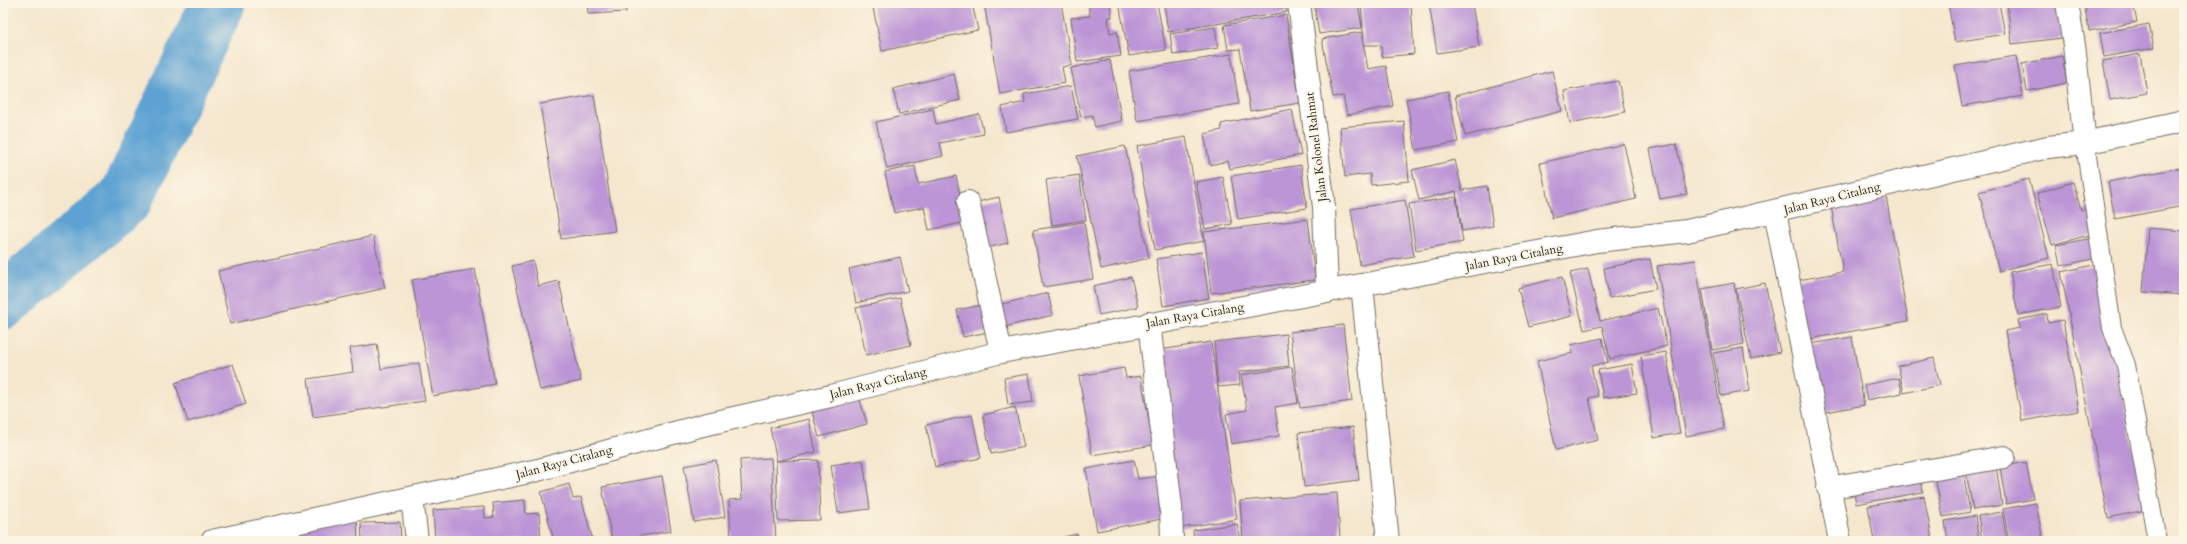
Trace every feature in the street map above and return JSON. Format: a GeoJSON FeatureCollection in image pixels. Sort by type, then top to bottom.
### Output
{"type":"FeatureCollection","features":[{"type":"Feature","properties":{"kind":"street","name":"Jalan Kolonel Rahmat"},"geometry":{"type":"LineString","coordinates":[[1299,3],[1324,207],[1327,292]]}},
{"type":"Feature","properties":{"kind":"street"},"geometry":{"type":"LineString","coordinates":[[2067,3],[2074,45],[2085,143]]}},
{"type":"Feature","properties":{"kind":"street","name":"Jalan Raya Citalang"},"geometry":{"type":"LineString","coordinates":[[212,541],[538,470],[703,425],[831,396],[1001,352],[1598,241],[1687,231],[1775,212],[2048,147],[2085,143],[2184,121]]}},
{"type":"Feature","properties":{"kind":"street"},"geometry":{"type":"LineString","coordinates":[[968,202],[1001,352]]}},
{"type":"Feature","properties":{"kind":"street"},"geometry":{"type":"LineString","coordinates":[[1775,212],[1828,488],[1840,541]]}},
{"type":"Feature","properties":{"kind":"street"},"geometry":{"type":"LineString","coordinates":[[1362,285],[1388,541]]}},
{"type":"Feature","properties":{"kind":"street"},"geometry":{"type":"LineString","coordinates":[[1149,324],[1171,507],[1172,541]]}},
{"type":"Feature","properties":{"kind":"street"},"geometry":{"type":"LineString","coordinates":[[1828,488],[2004,457]]}},
{"type":"Feature","properties":{"kind":"street"},"geometry":{"type":"LineString","coordinates":[[412,498],[417,541]]}},
{"type":"Feature","properties":{"kind":"lane"},"geometry":{"type":"LineString","coordinates":[[2085,143],[2112,328],[2126,365],[2157,541]]}},
{"type":"Feature","properties":{"kind":"building"},"geometry":{"type":"Polygon","coordinates":[[[587,3],[626,3],[626,12],[588,14],[587,3]]]}},
{"type":"Feature","properties":{"kind":"building"},"geometry":{"type":"Polygon","coordinates":[[[872,3],[972,3],[978,30],[882,51],[872,3]]]}},
{"type":"Feature","properties":{"kind":"building"},"geometry":{"type":"Polygon","coordinates":[[[984,3],[1061,3],[1072,65],[1062,67],[1065,83],[1000,94],[984,3]]]}},
{"type":"Feature","properties":{"kind":"building"},"geometry":{"type":"Polygon","coordinates":[[[1088,3],[1110,3],[1112,17],[1108,17],[1110,33],[1117,32],[1121,56],[1077,62],[1071,18],[1090,16],[1088,3]]]}},
{"type":"Feature","properties":{"kind":"building"},"geometry":{"type":"Polygon","coordinates":[[[1119,3],[1157,3],[1166,50],[1129,56],[1119,3]]]}},
{"type":"Feature","properties":{"kind":"building"},"geometry":{"type":"Polygon","coordinates":[[[1164,3],[1285,3],[1287,12],[1168,32],[1164,3]]]}},
{"type":"Feature","properties":{"kind":"building"},"geometry":{"type":"Polygon","coordinates":[[[1314,3],[1358,3],[1362,28],[1319,34],[1314,3]]]}},
{"type":"Feature","properties":{"kind":"building"},"geometry":{"type":"Polygon","coordinates":[[[1361,3],[1411,3],[1414,54],[1382,57],[1381,45],[1364,45],[1361,3]]]}},
{"type":"Feature","properties":{"kind":"building"},"geometry":{"type":"Polygon","coordinates":[[[1429,3],[1472,3],[1479,47],[1437,53],[1429,3]]]}},
{"type":"Feature","properties":{"kind":"building"},"geometry":{"type":"Polygon","coordinates":[[[1948,3],[1999,3],[2005,34],[1955,42],[1948,3]]]}},
{"type":"Feature","properties":{"kind":"building"},"geometry":{"type":"Polygon","coordinates":[[[2007,3],[2058,3],[2062,38],[2012,44],[2007,3]]]}},
{"type":"Feature","properties":{"kind":"building"},"geometry":{"type":"Polygon","coordinates":[[[2084,3],[2133,3],[2137,22],[2089,31],[2084,3]]]}},
{"type":"Feature","properties":{"kind":"building"},"geometry":{"type":"Polygon","coordinates":[[[1286,15],[1300,103],[1250,111],[1240,49],[1228,50],[1224,25],[1286,15]]]}},
{"type":"Feature","properties":{"kind":"building"},"geometry":{"type":"Polygon","coordinates":[[[2149,24],[2154,48],[2104,57],[2100,33],[2149,24]]]}},
{"type":"Feature","properties":{"kind":"building"},"geometry":{"type":"Polygon","coordinates":[[[1215,27],[1218,48],[1173,55],[1170,34],[1215,27]]]}},
{"type":"Feature","properties":{"kind":"building"},"geometry":{"type":"Polygon","coordinates":[[[1361,32],[1368,69],[1386,66],[1393,106],[1347,115],[1343,96],[1333,97],[1322,39],[1361,32]]]}},
{"type":"Feature","properties":{"kind":"building"},"geometry":{"type":"Polygon","coordinates":[[[1231,54],[1239,104],[1137,121],[1129,71],[1231,54]]]}},
{"type":"Feature","properties":{"kind":"building"},"geometry":{"type":"Polygon","coordinates":[[[2140,54],[2147,93],[2110,100],[2103,61],[2140,54]]]}},
{"type":"Feature","properties":{"kind":"building"},"geometry":{"type":"Polygon","coordinates":[[[2016,56],[2023,96],[1962,106],[1955,66],[2016,56]]]}},
{"type":"Feature","properties":{"kind":"building"},"geometry":{"type":"Polygon","coordinates":[[[2062,56],[2067,83],[2027,91],[2022,64],[2062,56]]]}},
{"type":"Feature","properties":{"kind":"building"},"geometry":{"type":"Polygon","coordinates":[[[1110,60],[1122,121],[1095,127],[1092,115],[1081,117],[1071,68],[1110,60]]]}},
{"type":"Feature","properties":{"kind":"building"},"geometry":{"type":"Polygon","coordinates":[[[1552,71],[1562,111],[1465,136],[1455,96],[1552,71]]]}},
{"type":"Feature","properties":{"kind":"building"},"geometry":{"type":"Polygon","coordinates":[[[954,74],[960,100],[899,114],[893,89],[954,74]]]}},
{"type":"Feature","properties":{"kind":"building"},"geometry":{"type":"Polygon","coordinates":[[[1618,81],[1625,112],[1570,123],[1564,91],[1618,81]]]}},
{"type":"Feature","properties":{"kind":"building"},"geometry":{"type":"Polygon","coordinates":[[[1071,86],[1078,119],[1006,132],[1002,107],[1025,102],[1024,94],[1071,86]]]}},
{"type":"Feature","properties":{"kind":"building"},"geometry":{"type":"Polygon","coordinates":[[[1448,91],[1458,142],[1416,150],[1406,99],[1448,91]]]}},
{"type":"Feature","properties":{"kind":"building"},"geometry":{"type":"Polygon","coordinates":[[[594,95],[615,231],[561,239],[540,104],[594,95]]]}},
{"type":"Feature","properties":{"kind":"building"},"geometry":{"type":"Polygon","coordinates":[[[933,109],[936,124],[979,114],[984,134],[940,143],[943,156],[887,169],[876,122],[933,109]]]}},
{"type":"Feature","properties":{"kind":"building"},"geometry":{"type":"Polygon","coordinates":[[[1292,109],[1301,155],[1230,169],[1228,161],[1210,165],[1204,134],[1222,130],[1221,124],[1292,109]]]}},
{"type":"Feature","properties":{"kind":"building"},"geometry":{"type":"Polygon","coordinates":[[[1404,121],[1409,181],[1371,185],[1370,174],[1345,177],[1340,127],[1404,121]]]}},
{"type":"Feature","properties":{"kind":"building"},"geometry":{"type":"Polygon","coordinates":[[[1186,137],[1204,241],[1155,250],[1137,146],[1186,137]]]}},
{"type":"Feature","properties":{"kind":"building"},"geometry":{"type":"Polygon","coordinates":[[[1624,144],[1636,199],[1552,218],[1540,163],[1624,144]]]}},
{"type":"Feature","properties":{"kind":"building"},"geometry":{"type":"Polygon","coordinates":[[[1676,144],[1687,194],[1660,199],[1650,149],[1676,144]]]}},
{"type":"Feature","properties":{"kind":"building"},"geometry":{"type":"Polygon","coordinates":[[[1125,146],[1149,258],[1101,269],[1077,156],[1125,146]]]}},
{"type":"Feature","properties":{"kind":"building"},"geometry":{"type":"Polygon","coordinates":[[[1455,160],[1462,190],[1487,186],[1493,226],[1462,231],[1456,191],[1419,200],[1412,170],[1455,160]]]}},
{"type":"Feature","properties":{"kind":"building"},"geometry":{"type":"Polygon","coordinates":[[[1301,165],[1307,208],[1238,219],[1231,176],[1301,165]]]}},
{"type":"Feature","properties":{"kind":"building"},"geometry":{"type":"Polygon","coordinates":[[[915,166],[918,184],[956,176],[966,222],[929,230],[924,207],[894,213],[885,172],[915,166]]]}},
{"type":"Feature","properties":{"kind":"building"},"geometry":{"type":"Polygon","coordinates":[[[2184,167],[2184,206],[2115,219],[2108,182],[2184,167]]]}},
{"type":"Feature","properties":{"kind":"building"},"geometry":{"type":"Polygon","coordinates":[[[1079,175],[1086,220],[1052,225],[1046,180],[1079,175]]]}},
{"type":"Feature","properties":{"kind":"building"},"geometry":{"type":"Polygon","coordinates":[[[1223,177],[1232,224],[1205,229],[1196,182],[1223,177]]]}},
{"type":"Feature","properties":{"kind":"building"},"geometry":{"type":"Polygon","coordinates":[[[2029,179],[2049,258],[1999,271],[1979,192],[2029,179]]]}},
{"type":"Feature","properties":{"kind":"building"},"geometry":{"type":"Polygon","coordinates":[[[2073,182],[2081,210],[2089,207],[2097,233],[2052,245],[2037,193],[2073,182]]]}},
{"type":"Feature","properties":{"kind":"building"},"geometry":{"type":"Polygon","coordinates":[[[1886,196],[1908,321],[1804,340],[1793,281],[1843,272],[1831,206],[1886,196]]]}},
{"type":"Feature","properties":{"kind":"building"},"geometry":{"type":"Polygon","coordinates":[[[999,197],[1008,243],[982,249],[973,203],[999,197]]]}},
{"type":"Feature","properties":{"kind":"building"},"geometry":{"type":"Polygon","coordinates":[[[1456,197],[1463,242],[1416,250],[1409,204],[1456,197]]]}},
{"type":"Feature","properties":{"kind":"building"},"geometry":{"type":"Polygon","coordinates":[[[1405,200],[1414,256],[1360,265],[1351,209],[1405,200]]]}},
{"type":"Feature","properties":{"kind":"building"},"geometry":{"type":"Polygon","coordinates":[[[1308,219],[1315,280],[1211,293],[1204,232],[1308,219]]]}},
{"type":"Feature","properties":{"kind":"building"},"geometry":{"type":"Polygon","coordinates":[[[1084,222],[1093,279],[1043,287],[1033,230],[1084,222]]]}},
{"type":"Feature","properties":{"kind":"building"},"geometry":{"type":"Polygon","coordinates":[[[2148,228],[2184,231],[2184,295],[2143,292],[2148,228]]]}},
{"type":"Feature","properties":{"kind":"building"},"geometry":{"type":"Polygon","coordinates":[[[373,236],[385,288],[230,324],[218,271],[373,236]]]}},
{"type":"Feature","properties":{"kind":"building"},"geometry":{"type":"Polygon","coordinates":[[[2093,238],[2097,258],[2060,266],[2056,245],[2093,238]]]}},
{"type":"Feature","properties":{"kind":"building"},"geometry":{"type":"Polygon","coordinates":[[[1202,252],[1209,298],[1163,306],[1156,259],[1202,252]]]}},
{"type":"Feature","properties":{"kind":"building"},"geometry":{"type":"Polygon","coordinates":[[[900,257],[908,291],[856,303],[849,269],[900,257]]]}},
{"type":"Feature","properties":{"kind":"building"},"geometry":{"type":"Polygon","coordinates":[[[1650,259],[1656,289],[1609,298],[1604,268],[1650,259]]]}},
{"type":"Feature","properties":{"kind":"building"},"geometry":{"type":"Polygon","coordinates":[[[1695,260],[1724,429],[1686,436],[1657,266],[1695,260]]]}},
{"type":"Feature","properties":{"kind":"building"},"geometry":{"type":"Polygon","coordinates":[[[533,261],[538,286],[559,281],[581,381],[540,390],[512,266],[533,261]]]}},
{"type":"Feature","properties":{"kind":"building"},"geometry":{"type":"Polygon","coordinates":[[[2053,264],[2061,307],[2018,315],[2010,272],[2053,264]]]}},
{"type":"Feature","properties":{"kind":"building"},"geometry":{"type":"Polygon","coordinates":[[[2098,264],[2145,510],[2108,518],[2061,272],[2098,264]]]}},
{"type":"Feature","properties":{"kind":"building"},"geometry":{"type":"Polygon","coordinates":[[[475,269],[495,384],[433,396],[412,280],[475,269]]]}},
{"type":"Feature","properties":{"kind":"building"},"geometry":{"type":"Polygon","coordinates":[[[1588,269],[1600,321],[1658,308],[1667,346],[1610,359],[1602,326],[1584,330],[1570,273],[1588,269]]]}},
{"type":"Feature","properties":{"kind":"building"},"geometry":{"type":"Polygon","coordinates":[[[1131,277],[1138,307],[1099,315],[1093,286],[1131,277]]]}},
{"type":"Feature","properties":{"kind":"building"},"geometry":{"type":"Polygon","coordinates":[[[1562,277],[1572,316],[1528,327],[1518,288],[1562,277]]]}},
{"type":"Feature","properties":{"kind":"building"},"geometry":{"type":"Polygon","coordinates":[[[1734,283],[1744,344],[1712,350],[1702,289],[1734,283]]]}},
{"type":"Feature","properties":{"kind":"building"},"geometry":{"type":"Polygon","coordinates":[[[1765,283],[1780,352],[1751,359],[1736,289],[1765,283]]]}},
{"type":"Feature","properties":{"kind":"building"},"geometry":{"type":"Polygon","coordinates":[[[1048,293],[1053,315],[1000,328],[994,306],[1048,293]]]}},
{"type":"Feature","properties":{"kind":"building"},"geometry":{"type":"Polygon","coordinates":[[[900,298],[911,345],[866,355],[856,308],[900,298]]]}},
{"type":"Feature","properties":{"kind":"building"},"geometry":{"type":"Polygon","coordinates":[[[987,304],[993,331],[963,337],[957,310],[987,304]]]}},
{"type":"Feature","properties":{"kind":"building"},"geometry":{"type":"Polygon","coordinates":[[[2047,314],[2048,323],[2063,320],[2079,411],[2022,421],[2005,331],[2020,328],[2018,320],[2047,314]]]}},
{"type":"Feature","properties":{"kind":"building"},"geometry":{"type":"Polygon","coordinates":[[[1343,325],[1352,401],[1300,408],[1290,332],[1343,325]]]}},
{"type":"Feature","properties":{"kind":"building"},"geometry":{"type":"Polygon","coordinates":[[[1286,334],[1289,366],[1239,372],[1240,385],[1218,387],[1214,342],[1286,334]]]}},
{"type":"Feature","properties":{"kind":"building"},"geometry":{"type":"Polygon","coordinates":[[[1852,337],[1864,405],[1816,414],[1804,345],[1852,337]]]}},
{"type":"Feature","properties":{"kind":"building"},"geometry":{"type":"Polygon","coordinates":[[[1602,338],[1608,362],[1591,366],[1598,396],[1589,398],[1598,440],[1556,450],[1537,361],[1573,353],[1571,345],[1602,338]]]}},
{"type":"Feature","properties":{"kind":"building"},"geometry":{"type":"Polygon","coordinates":[[[1211,342],[1237,519],[1180,528],[1153,351],[1211,342]]]}},
{"type":"Feature","properties":{"kind":"building"},"geometry":{"type":"Polygon","coordinates":[[[377,344],[381,369],[419,363],[425,401],[313,417],[308,379],[353,372],[350,348],[377,344]]]}},
{"type":"Feature","properties":{"kind":"building"},"geometry":{"type":"Polygon","coordinates":[[[1743,348],[1750,391],[1721,396],[1713,353],[1743,348]]]}},
{"type":"Feature","properties":{"kind":"building"},"geometry":{"type":"Polygon","coordinates":[[[1666,352],[1680,433],[1654,438],[1641,356],[1666,352]]]}},
{"type":"Feature","properties":{"kind":"building"},"geometry":{"type":"Polygon","coordinates":[[[1934,358],[1940,385],[1904,393],[1898,366],[1934,358]]]}},
{"type":"Feature","properties":{"kind":"building"},"geometry":{"type":"Polygon","coordinates":[[[233,364],[246,404],[188,422],[175,383],[233,364]]]}},
{"type":"Feature","properties":{"kind":"building"},"geometry":{"type":"Polygon","coordinates":[[[1632,364],[1637,393],[1603,398],[1598,370],[1632,364]]]}},
{"type":"Feature","properties":{"kind":"building"},"geometry":{"type":"Polygon","coordinates":[[[1292,367],[1298,403],[1275,407],[1279,436],[1231,444],[1226,414],[1247,410],[1241,375],[1292,367]]]}},
{"type":"Feature","properties":{"kind":"building"},"geometry":{"type":"Polygon","coordinates":[[[1124,368],[1126,378],[1141,376],[1153,445],[1092,455],[1079,376],[1124,368]]]}},
{"type":"Feature","properties":{"kind":"building"},"geometry":{"type":"Polygon","coordinates":[[[1029,374],[1033,402],[1008,405],[1004,378],[1029,374]]]}},
{"type":"Feature","properties":{"kind":"building"},"geometry":{"type":"Polygon","coordinates":[[[1899,378],[1902,393],[1867,400],[1864,385],[1899,378]]]}},
{"type":"Feature","properties":{"kind":"building"},"geometry":{"type":"Polygon","coordinates":[[[858,393],[867,424],[819,437],[811,408],[858,393]]]}},
{"type":"Feature","properties":{"kind":"building"},"geometry":{"type":"Polygon","coordinates":[[[1015,407],[1024,447],[991,454],[983,415],[1015,407]]]}},
{"type":"Feature","properties":{"kind":"building"},"geometry":{"type":"Polygon","coordinates":[[[972,415],[981,458],[935,467],[926,425],[972,415]]]}},
{"type":"Feature","properties":{"kind":"building"},"geometry":{"type":"Polygon","coordinates":[[[809,419],[816,452],[777,461],[770,428],[809,419]]]}},
{"type":"Feature","properties":{"kind":"building"},"geometry":{"type":"Polygon","coordinates":[[[1353,427],[1359,480],[1304,487],[1298,433],[1353,427]]]}},
{"type":"Feature","properties":{"kind":"building"},"geometry":{"type":"Polygon","coordinates":[[[771,458],[776,541],[731,541],[729,500],[742,499],[740,460],[771,458]]]}},
{"type":"Feature","properties":{"kind":"building"},"geometry":{"type":"Polygon","coordinates":[[[716,460],[725,517],[694,522],[684,466],[716,460]]]}},
{"type":"Feature","properties":{"kind":"building"},"geometry":{"type":"Polygon","coordinates":[[[818,460],[820,520],[778,521],[776,461],[818,460]]]}},
{"type":"Feature","properties":{"kind":"building"},"geometry":{"type":"Polygon","coordinates":[[[863,460],[870,509],[838,513],[831,465],[863,460]]]}},
{"type":"Feature","properties":{"kind":"building"},"geometry":{"type":"Polygon","coordinates":[[[1134,460],[1138,479],[1160,476],[1167,518],[1097,531],[1086,469],[1134,460]]]}},
{"type":"Feature","properties":{"kind":"building"},"geometry":{"type":"Polygon","coordinates":[[[1918,462],[1923,492],[1856,504],[1851,475],[1918,462]]]}},
{"type":"Feature","properties":{"kind":"building"},"geometry":{"type":"Polygon","coordinates":[[[2026,462],[2033,499],[2006,504],[2000,467],[2026,462]]]}},
{"type":"Feature","properties":{"kind":"building"},"geometry":{"type":"Polygon","coordinates":[[[1996,466],[2002,505],[1973,510],[1966,472],[1996,466]]]}},
{"type":"Feature","properties":{"kind":"building"},"geometry":{"type":"Polygon","coordinates":[[[1963,472],[1970,512],[1943,517],[1935,477],[1963,472]]]}},
{"type":"Feature","properties":{"kind":"building"},"geometry":{"type":"Polygon","coordinates":[[[662,476],[671,531],[612,541],[602,487],[662,476]]]}},
{"type":"Feature","properties":{"kind":"building"},"geometry":{"type":"Polygon","coordinates":[[[569,484],[573,499],[581,497],[593,541],[554,541],[541,492],[569,484]]]}},
{"type":"Feature","properties":{"kind":"building"},"geometry":{"type":"Polygon","coordinates":[[[1337,493],[1340,538],[1304,541],[1243,541],[1240,501],[1337,493]]]}},
{"type":"Feature","properties":{"kind":"building"},"geometry":{"type":"Polygon","coordinates":[[[1924,496],[1932,539],[1874,541],[1868,506],[1924,496]]]}},
{"type":"Feature","properties":{"kind":"building"},"geometry":{"type":"Polygon","coordinates":[[[525,500],[526,514],[539,513],[541,541],[435,541],[433,510],[484,507],[485,518],[494,517],[493,503],[525,500]]]}},
{"type":"Feature","properties":{"kind":"building"},"geometry":{"type":"Polygon","coordinates":[[[2036,503],[2043,541],[2009,541],[2003,509],[2036,503]]]}},
{"type":"Feature","properties":{"kind":"building"},"geometry":{"type":"Polygon","coordinates":[[[2002,512],[2007,541],[1982,541],[1978,516],[2002,512]]]}},
{"type":"Feature","properties":{"kind":"building"},"geometry":{"type":"Polygon","coordinates":[[[1975,516],[1979,541],[1948,541],[1945,521],[1975,516]]]}},
{"type":"Feature","properties":{"kind":"building"},"geometry":{"type":"Polygon","coordinates":[[[357,520],[358,541],[295,541],[294,525],[357,520]]]}},
{"type":"Feature","properties":{"kind":"building"},"geometry":{"type":"Polygon","coordinates":[[[400,522],[401,541],[362,541],[361,523],[400,522]]]}},
{"type":"Feature","properties":{"kind":"building"},"geometry":{"type":"Polygon","coordinates":[[[1237,524],[1240,541],[1194,541],[1193,530],[1237,524]]]}},
{"type":"Feature","properties":{"kind":"building"},"geometry":{"type":"Polygon","coordinates":[[[1077,534],[1079,541],[1051,541],[1051,540],[1077,534]]]}},
{"type":"Feature","properties":{"kind":"waterway"},"geometry":{"type":"LineString","coordinates":[[3,302],[126,198],[218,3]]}}]}
